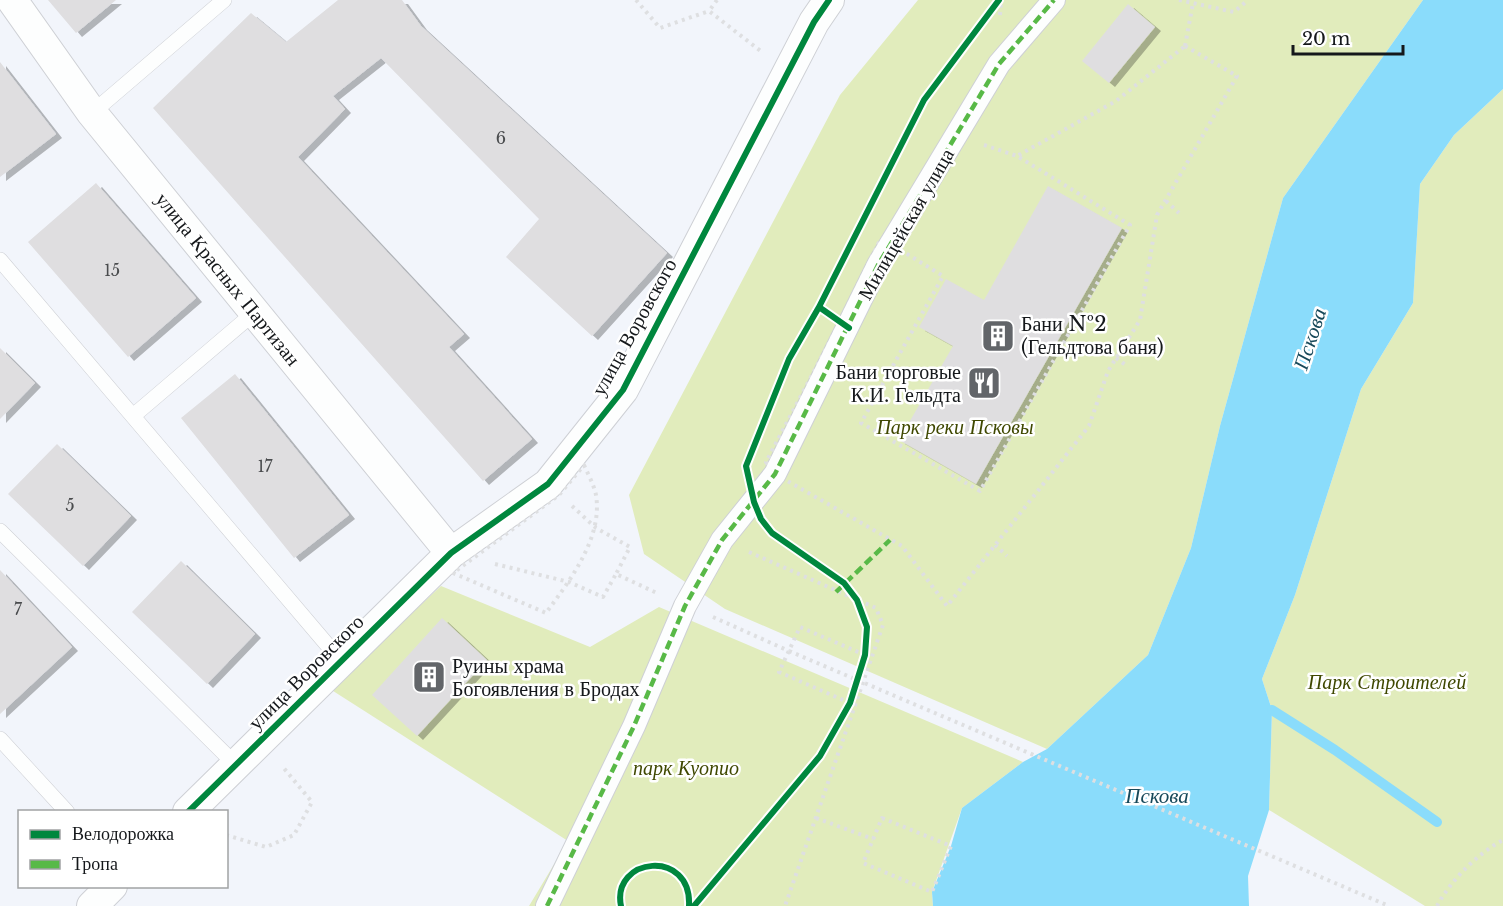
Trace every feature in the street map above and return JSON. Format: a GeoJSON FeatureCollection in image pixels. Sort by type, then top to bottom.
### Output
{"type":"FeatureCollection","features":[{"type":"Feature","properties":{"kind":"street","name":"улица Красных Партизан"},"geometry":{"type":"LineString","coordinates":[[12,0],[92,113],[255,312],[462,556]]}},
{"type":"Feature","properties":{"kind":"street","name":"улица Воровского"},"geometry":{"type":"LineString","coordinates":[[190,810],[341,661],[548,484],[623,390],[828,0]]}},
{"type":"Feature","properties":{"kind":"street","name":"Милицейская улица"},"geometry":{"type":"LineString","coordinates":[[547,906],[634,726],[685,606],[722,540],[775,474],[841,322],[891,244],[999,64],[1054,0]]}},
{"type":"Feature","properties":{"kind":"street"},"geometry":{"type":"LineString","coordinates":[[92,906],[110,888]]}},
{"type":"Feature","properties":{"kind":"lane"},"geometry":{"type":"LineString","coordinates":[[92,113],[224,0]]}},
{"type":"Feature","properties":{"kind":"lane"},"geometry":{"type":"LineString","coordinates":[[0,260],[341,661]]}},
{"type":"Feature","properties":{"kind":"lane"},"geometry":{"type":"LineString","coordinates":[[133,416],[255,312]]}},
{"type":"Feature","properties":{"kind":"lane"},"geometry":{"type":"LineString","coordinates":[[0,531],[236,765]]}},
{"type":"Feature","properties":{"kind":"lane"},"geometry":{"type":"LineString","coordinates":[[0,739],[66,810]]}},
{"type":"Feature","properties":{"kind":"path"},"geometry":{"type":"LineString","coordinates":[[636,0],[660,28],[709,11],[717,0]]}},
{"type":"Feature","properties":{"kind":"path"},"geometry":{"type":"LineString","coordinates":[[992,9],[999,0]]}},
{"type":"Feature","properties":{"kind":"path"},"geometry":{"type":"LineString","coordinates":[[1179,0],[1234,12],[1248,0]]}},
{"type":"Feature","properties":{"kind":"path"},"geometry":{"type":"LineString","coordinates":[[1185,46],[1237,75],[1157,215],[1140,320],[1108,371],[1089,426],[947,606],[902,546],[775,474],[766,462],[841,322],[881,238],[943,276],[861,423],[980,491],[1130,225],[1017,156],[1116,101],[1185,46],[1193,3]]}},
{"type":"Feature","properties":{"kind":"path"},"geometry":{"type":"LineString","coordinates":[[709,11],[789,71]]}},
{"type":"Feature","properties":{"kind":"path"},"geometry":{"type":"LineString","coordinates":[[1166,201],[1179,213]]}},
{"type":"Feature","properties":{"kind":"path"},"geometry":{"type":"LineString","coordinates":[[1116,358],[1127,366]]}},
{"type":"Feature","properties":{"kind":"path"},"geometry":{"type":"LineString","coordinates":[[584,465],[596,495],[596,528],[569,582],[546,613],[453,573],[462,556],[559,495],[584,465]]}},
{"type":"Feature","properties":{"kind":"path"},"geometry":{"type":"LineString","coordinates":[[462,556],[569,582],[603,597],[630,547],[596,528],[559,495]]}},
{"type":"Feature","properties":{"kind":"path"},"geometry":{"type":"LineString","coordinates":[[722,540],[876,608],[884,625],[785,906]]}},
{"type":"Feature","properties":{"kind":"path"},"geometry":{"type":"LineString","coordinates":[[995,545],[1007,556]]}},
{"type":"Feature","properties":{"kind":"path"},"geometry":{"type":"LineString","coordinates":[[616,574],[789,651],[1389,906]]}},
{"type":"Feature","properties":{"kind":"path"},"geometry":{"type":"LineString","coordinates":[[844,583],[864,613]]}},
{"type":"Feature","properties":{"kind":"path"},"geometry":{"type":"LineString","coordinates":[[850,703],[779,672],[800,627],[865,655]]}},
{"type":"Feature","properties":{"kind":"path"},"geometry":{"type":"LineString","coordinates":[[841,720],[850,703],[866,645]]}},
{"type":"Feature","properties":{"kind":"path"},"geometry":{"type":"LineString","coordinates":[[228,836],[266,847],[294,835],[312,802],[261,740]]}},
{"type":"Feature","properties":{"kind":"path"},"geometry":{"type":"LineString","coordinates":[[816,818],[873,839]]}},
{"type":"Feature","properties":{"kind":"path"},"geometry":{"type":"LineString","coordinates":[[882,818],[951,846],[932,892],[863,863],[873,839],[882,818]]}},
{"type":"Feature","properties":{"kind":"path"},"geometry":{"type":"LineString","coordinates":[[1437,906],[1446,889],[1490,847],[1503,840]]}},
{"type":"Feature","properties":{"kind":"green space","name":"Парк реки Псковы"},"geometry":{"type":"Polygon","coordinates":[[[918,0],[1423,0],[1283,198],[1220,426],[1191,548],[1148,655],[1047,749],[725,609],[644,554],[629,495],[840,95],[918,0]]]}},
{"type":"Feature","properties":{"kind":"green space","name":"Парк Строителей"},"geometry":{"type":"Polygon","coordinates":[[[1503,89],[1503,906],[1425,906],[1269,810],[1272,710],[1262,679],[1295,595],[1361,389],[1413,303],[1420,184],[1454,135],[1503,89]]]}},
{"type":"Feature","properties":{"kind":"green space","name":"парк Куопио"},"geometry":{"type":"Polygon","coordinates":[[[441,586],[590,647],[659,607],[1023,762],[962,808],[932,892],[933,906],[529,906],[568,841],[330,689],[441,586]]]}},
{"type":"Feature","properties":{"kind":"water","name":"Пскова"},"geometry":{"type":"Polygon","coordinates":[[[1423,0],[1503,0],[1503,89],[1454,135],[1420,184],[1413,303],[1361,389],[1295,595],[1262,679],[1272,710],[1269,810],[1248,876],[1249,906],[933,906],[932,892],[951,846],[962,808],[1023,762],[1047,749],[1148,655],[1191,548],[1220,426],[1283,198],[1423,0]]]}},
{"type":"Feature","properties":{"kind":"building"},"geometry":{"type":"Polygon","coordinates":[[[48,0],[116,0],[76,33],[48,0]]]}},
{"type":"Feature","properties":{"kind":"building"},"geometry":{"type":"Polygon","coordinates":[[[338,0],[402,0],[421,26],[667,253],[592,336],[506,257],[539,219],[381,58],[333,96],[345,109],[298,157],[464,334],[449,347],[532,439],[483,481],[153,108],[251,13],[286,42],[338,0]]]}},
{"type":"Feature","properties":{"kind":"building"},"geometry":{"type":"Polygon","coordinates":[[[1128,4],[1155,27],[1109,83],[1082,61],[1128,4]]]}},
{"type":"Feature","properties":{"kind":"building"},"geometry":{"type":"Polygon","coordinates":[[[0,62],[56,134],[0,177],[0,62]]]}},
{"type":"Feature","properties":{"kind":"building"},"geometry":{"type":"Polygon","coordinates":[[[96,183],[196,298],[128,357],[28,242],[96,183]]]}},
{"type":"Feature","properties":{"kind":"building","name":"Бани №2 (Гельдтова баня)"},"geometry":{"type":"Polygon","coordinates":[[[1048,186],[1122,228],[976,484],[899,440],[953,346],[919,327],[946,279],[984,300],[1048,186]]]}},
{"type":"Feature","properties":{"kind":"building"},"geometry":{"type":"Polygon","coordinates":[[[0,348],[35,383],[0,419],[0,348]]]}},
{"type":"Feature","properties":{"kind":"building"},"geometry":{"type":"Polygon","coordinates":[[[235,374],[349,515],[294,558],[181,418],[235,374]]]}},
{"type":"Feature","properties":{"kind":"building"},"geometry":{"type":"Polygon","coordinates":[[[57,444],[131,516],[83,566],[8,494],[57,444]]]}},
{"type":"Feature","properties":{"kind":"building"},"geometry":{"type":"Polygon","coordinates":[[[181,561],[255,634],[207,684],[132,612],[181,561]]]}},
{"type":"Feature","properties":{"kind":"building"},"geometry":{"type":"Polygon","coordinates":[[[0,570],[72,647],[0,714],[0,570]]]}},
{"type":"Feature","properties":{"kind":"building","name":"Руины храма Богоявления в Бродах"},"geometry":{"type":"Polygon","coordinates":[[[442,618],[487,660],[417,736],[372,695],[442,618]]]}},
{"type":"Feature","properties":{"kind":"waterway"},"geometry":{"type":"LineString","coordinates":[[1272,710],[1335,750],[1437,822]]}},
{"type":"Feature","properties":{"kind":"marked path"},"geometry":{"type":"LineString","coordinates":[[547,906],[634,726],[685,606],[722,540],[775,474],[878,265],[999,64],[1054,0]]}},
{"type":"Feature","properties":{"kind":"marked path"},"geometry":{"type":"LineString","coordinates":[[836,592],[890,540]]}},
{"type":"Feature","properties":{"kind":"cycle path"},"geometry":{"type":"LineString","coordinates":[[190,810],[451,553],[548,484],[623,390],[814,22],[829,0]]}},
{"type":"Feature","properties":{"kind":"cycle path"},"geometry":{"type":"LineString","coordinates":[[849,328],[819,307],[924,100],[999,0]]}},
{"type":"Feature","properties":{"kind":"cycle path"},"geometry":{"type":"LineString","coordinates":[[694,906],[820,756],[850,703],[865,655],[867,627],[857,600],[844,583],[772,533],[761,519],[754,502],[746,466],[789,359],[819,307]]}},
{"type":"Feature","properties":{"kind":"cycle path"},"geometry":{"type":"LineString","coordinates":[[621,906],[621,890],[628,877],[639,869],[652,866],[666,868],[678,875],[687,887],[689,906]]}},
{"type":"Feature","properties":{"kind":"place","name":"Бани №2 (Гельдтова баня)"},"geometry":{"type":"Point","coordinates":[998,336]}},
{"type":"Feature","properties":{"kind":"place","name":"Бани торговые К.И. Гельдта"},"geometry":{"type":"Point","coordinates":[984,383]}},
{"type":"Feature","properties":{"kind":"place","name":"Руины храма Богоявления в Бродах"},"geometry":{"type":"Point","coordinates":[429,677]}}]}
